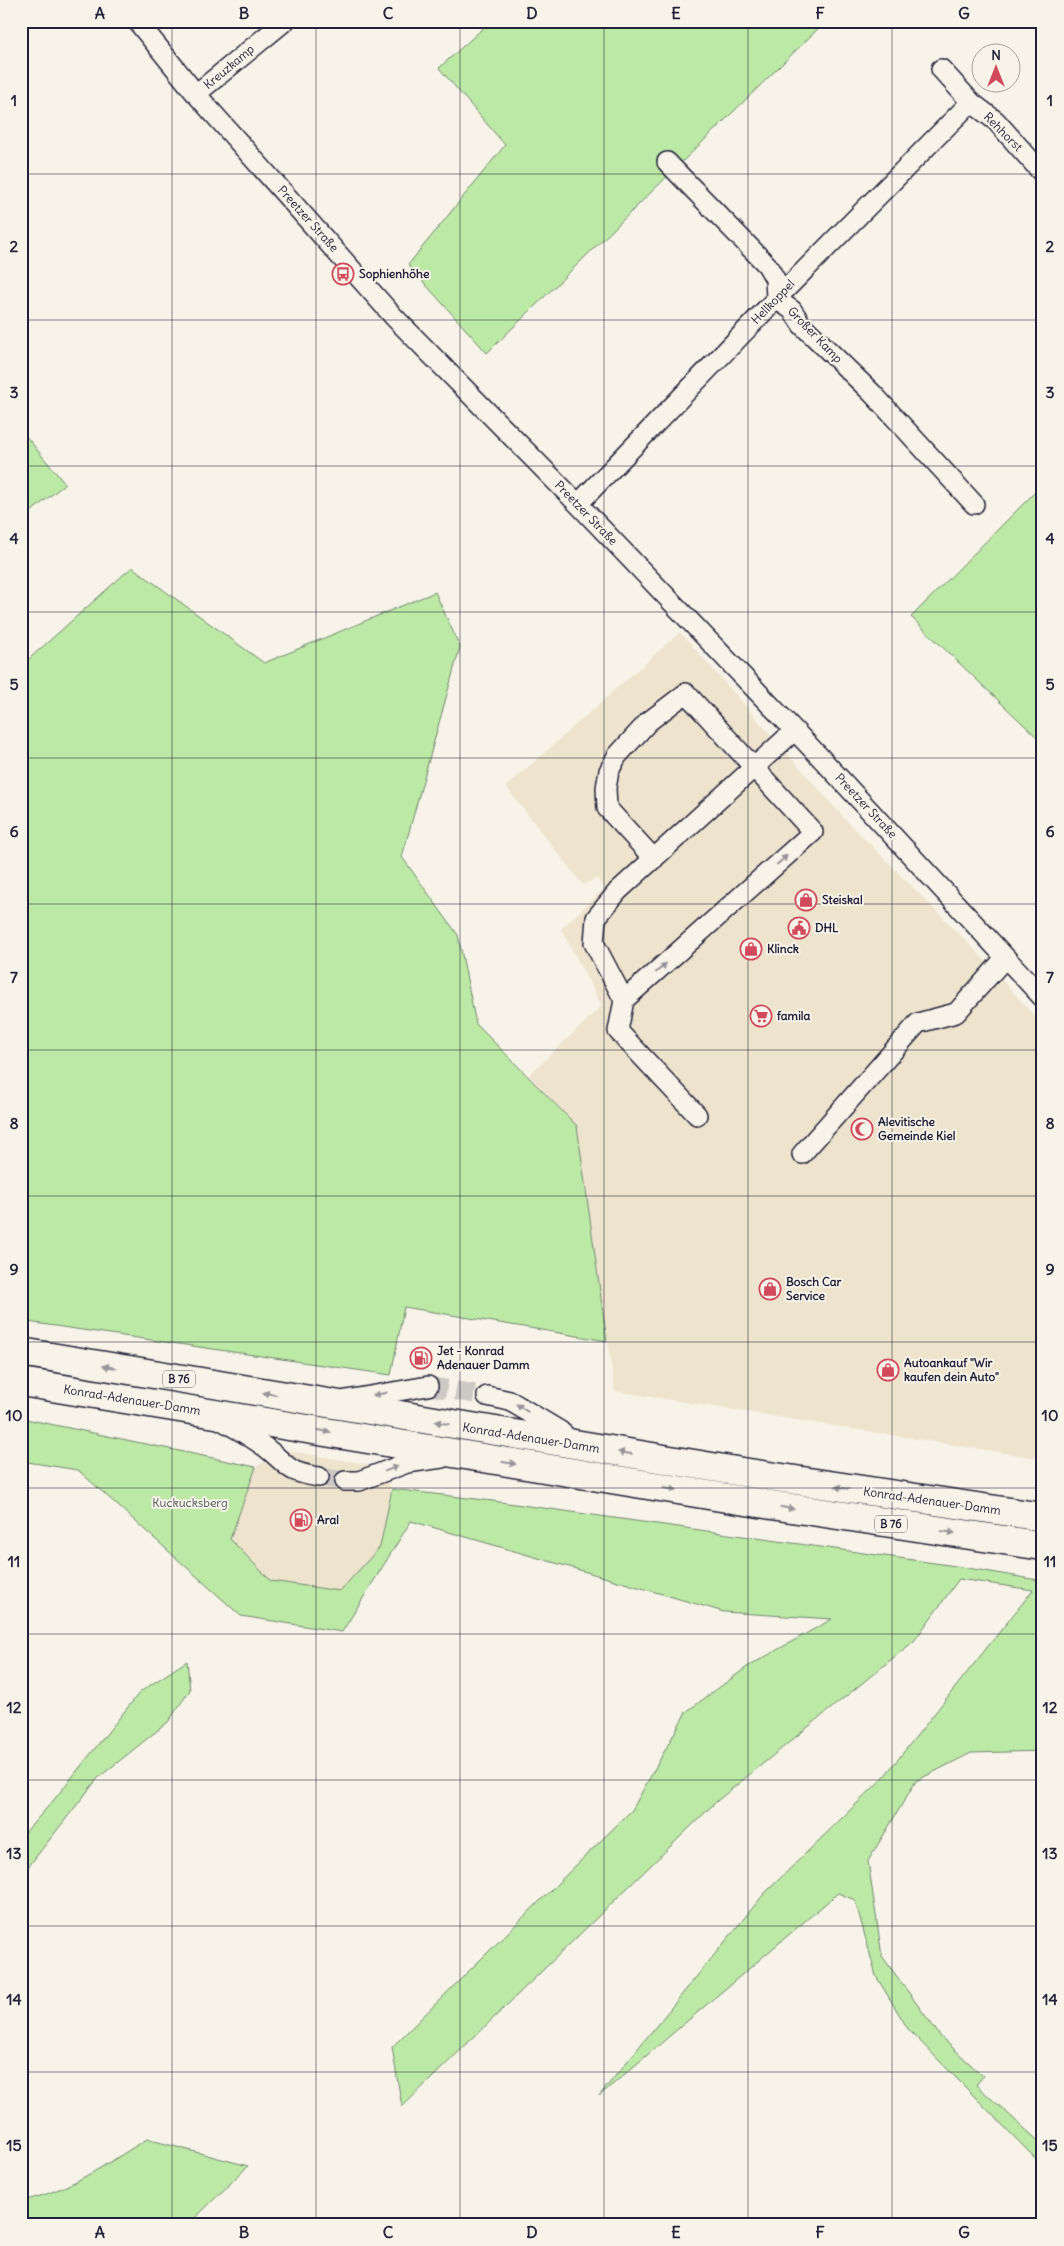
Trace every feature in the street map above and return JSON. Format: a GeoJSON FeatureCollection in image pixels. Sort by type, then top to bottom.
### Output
{"type":"FeatureCollection","features":[{"type":"Feature","properties":{"kind":"highway","name":"Konrad-Adenauer-Damm"},"geometry":{"type":"LineString","coordinates":[[21,1352],[576,1446],[1043,1517]]}},
{"type":"Feature","properties":{"kind":"highway","name":"Konrad-Adenauer-Damm"},"geometry":{"type":"LineString","coordinates":[[21,1382],[832,1515],[1043,1546]]}},
{"type":"Feature","properties":{"kind":"street","name":"Preetzer Straße"},"geometry":{"type":"LineString","coordinates":[[137,21],[196,94],[394,317],[578,504],[794,731],[1043,998]]}},
{"type":"Feature","properties":{"kind":"street","name":"Kreuzkamp"},"geometry":{"type":"LineString","coordinates":[[196,94],[285,21]]}},
{"type":"Feature","properties":{"kind":"street","name":"Rehhorst"},"geometry":{"type":"LineString","coordinates":[[941,69],[972,102],[996,121],[1043,174]]}},
{"type":"Feature","properties":{"kind":"street","name":"Hellkoppel"},"geometry":{"type":"LineString","coordinates":[[578,504],[776,299],[972,102]]}},
{"type":"Feature","properties":{"kind":"street","name":"Großer Kamp"},"geometry":{"type":"LineString","coordinates":[[668,162],[767,265],[775,279],[776,299],[792,310],[802,325],[873,394],[974,504]]}},
{"type":"Feature","properties":{"kind":"street"},"geometry":{"type":"LineString","coordinates":[[654,859],[607,808],[606,788],[609,770],[617,756],[648,722],[686,693],[813,832],[624,1000],[618,1031],[697,1115]]}},
{"type":"Feature","properties":{"kind":"street"},"geometry":{"type":"LineString","coordinates":[[624,1000],[594,943],[596,918],[618,891],[794,731]]}},
{"type":"Feature","properties":{"kind":"street"},"geometry":{"type":"LineString","coordinates":[[802,1154],[918,1023],[956,1013],[1005,958]]}},
{"type":"Feature","properties":{"kind":"street"},"geometry":{"type":"LineString","coordinates":[[318,1402],[360,1398],[428,1386]]}},
{"type":"Feature","properties":{"kind":"street"},"geometry":{"type":"LineString","coordinates":[[487,1396],[510,1401],[560,1431],[576,1446]]}},
{"type":"Feature","properties":{"kind":"street"},"geometry":{"type":"LineString","coordinates":[[206,1412],[266,1448],[285,1466],[298,1474],[319,1477]]}},
{"type":"Feature","properties":{"kind":"street"},"geometry":{"type":"LineString","coordinates":[[345,1481],[359,1481],[407,1463],[461,1455]]}},
{"type":"Feature","properties":{"kind":"shaded area"},"geometry":{"type":"Polygon","coordinates":[[[680,632],[845,819],[983,958],[1043,1026],[1043,1459],[615,1391],[577,1126],[529,1075],[602,1006],[561,929],[605,888],[596,878],[583,885],[506,787],[680,632]]]}},
{"type":"Feature","properties":{"kind":"shaded area"},"geometry":{"type":"Polygon","coordinates":[[[284,1450],[376,1466],[392,1489],[380,1547],[340,1591],[271,1581],[230,1539],[256,1467],[284,1450]]]}},
{"type":"Feature","properties":{"kind":"green space"},"geometry":{"type":"Polygon","coordinates":[[[491,21],[739,21],[743,25],[741,21],[826,21],[487,353],[408,265],[505,145],[439,68],[491,21]]]}},
{"type":"Feature","properties":{"kind":"green space"},"geometry":{"type":"Polygon","coordinates":[[[21,430],[65,484],[21,520],[21,430]]]}},
{"type":"Feature","properties":{"kind":"green space"},"geometry":{"type":"Polygon","coordinates":[[[1043,484],[1043,743],[911,617],[1043,484]]]}},
{"type":"Feature","properties":{"kind":"green space"},"geometry":{"type":"Polygon","coordinates":[[[132,567],[264,663],[435,592],[460,647],[402,857],[458,935],[476,1024],[577,1126],[607,1341],[404,1307],[391,1375],[21,1321],[21,666],[132,567]]]}},
{"type":"Feature","properties":{"kind":"green space","name":"Kuckucksberg"},"geometry":{"type":"Polygon","coordinates":[[[21,1418],[256,1467],[230,1539],[271,1581],[340,1591],[380,1547],[392,1489],[493,1501],[956,1566],[1043,1581],[1043,1751],[971,1753],[916,1781],[868,1861],[882,1956],[941,2037],[983,2076],[976,2085],[1043,2145],[1043,2163],[1036,2159],[908,2029],[876,1976],[855,1900],[838,1893],[599,2096],[764,1894],[883,1778],[1033,1590],[959,1579],[914,1641],[717,1801],[402,2107],[392,2047],[632,1810],[686,1712],[747,1667],[832,1619],[724,1612],[411,1521],[342,1632],[241,1616],[78,1470],[21,1461],[21,1418]]]}},
{"type":"Feature","properties":{"kind":"green space"},"geometry":{"type":"Polygon","coordinates":[[[187,1661],[190,1690],[168,1722],[98,1778],[21,1876],[21,1837],[53,1801],[140,1692],[187,1661]]]}},
{"type":"Feature","properties":{"kind":"green space"},"geometry":{"type":"Polygon","coordinates":[[[147,2139],[248,2166],[188,2225],[21,2225],[21,2201],[38,2197],[71,2184],[147,2139]]]}},
{"type":"Feature","properties":{"kind":"tunnel"},"geometry":{"type":"LineString","coordinates":[[428,1386],[487,1396]]}},
{"type":"Feature","properties":{"kind":"tunnel"},"geometry":{"type":"LineString","coordinates":[[319,1477],[345,1481]]}},
{"type":"Feature","properties":{"kind":"place","name":"Sophienhöhe"},"geometry":{"type":"Point","coordinates":[343,274]}},
{"type":"Feature","properties":{"kind":"place","name":"Steiskal"},"geometry":{"type":"Point","coordinates":[806,900]}},
{"type":"Feature","properties":{"kind":"place","name":"DHL"},"geometry":{"type":"Point","coordinates":[799,928]}},
{"type":"Feature","properties":{"kind":"place","name":"Klinck"},"geometry":{"type":"Point","coordinates":[751,949]}},
{"type":"Feature","properties":{"kind":"place","name":"famila"},"geometry":{"type":"Point","coordinates":[761,1016]}},
{"type":"Feature","properties":{"kind":"place","name":"Alevitische Gemeinde Kiel"},"geometry":{"type":"Point","coordinates":[862,1129]}},
{"type":"Feature","properties":{"kind":"place","name":"Bosch Car Service"},"geometry":{"type":"Point","coordinates":[770,1289]}},
{"type":"Feature","properties":{"kind":"place","name":"Jet - Konrad Adenauer Damm"},"geometry":{"type":"Point","coordinates":[421,1358]}},
{"type":"Feature","properties":{"kind":"place","name":"Autoankauf \"Wir kaufen dein Auto\""},"geometry":{"type":"Point","coordinates":[888,1370]}},
{"type":"Feature","properties":{"kind":"place","name":"Aral"},"geometry":{"type":"Point","coordinates":[301,1520]}}]}
